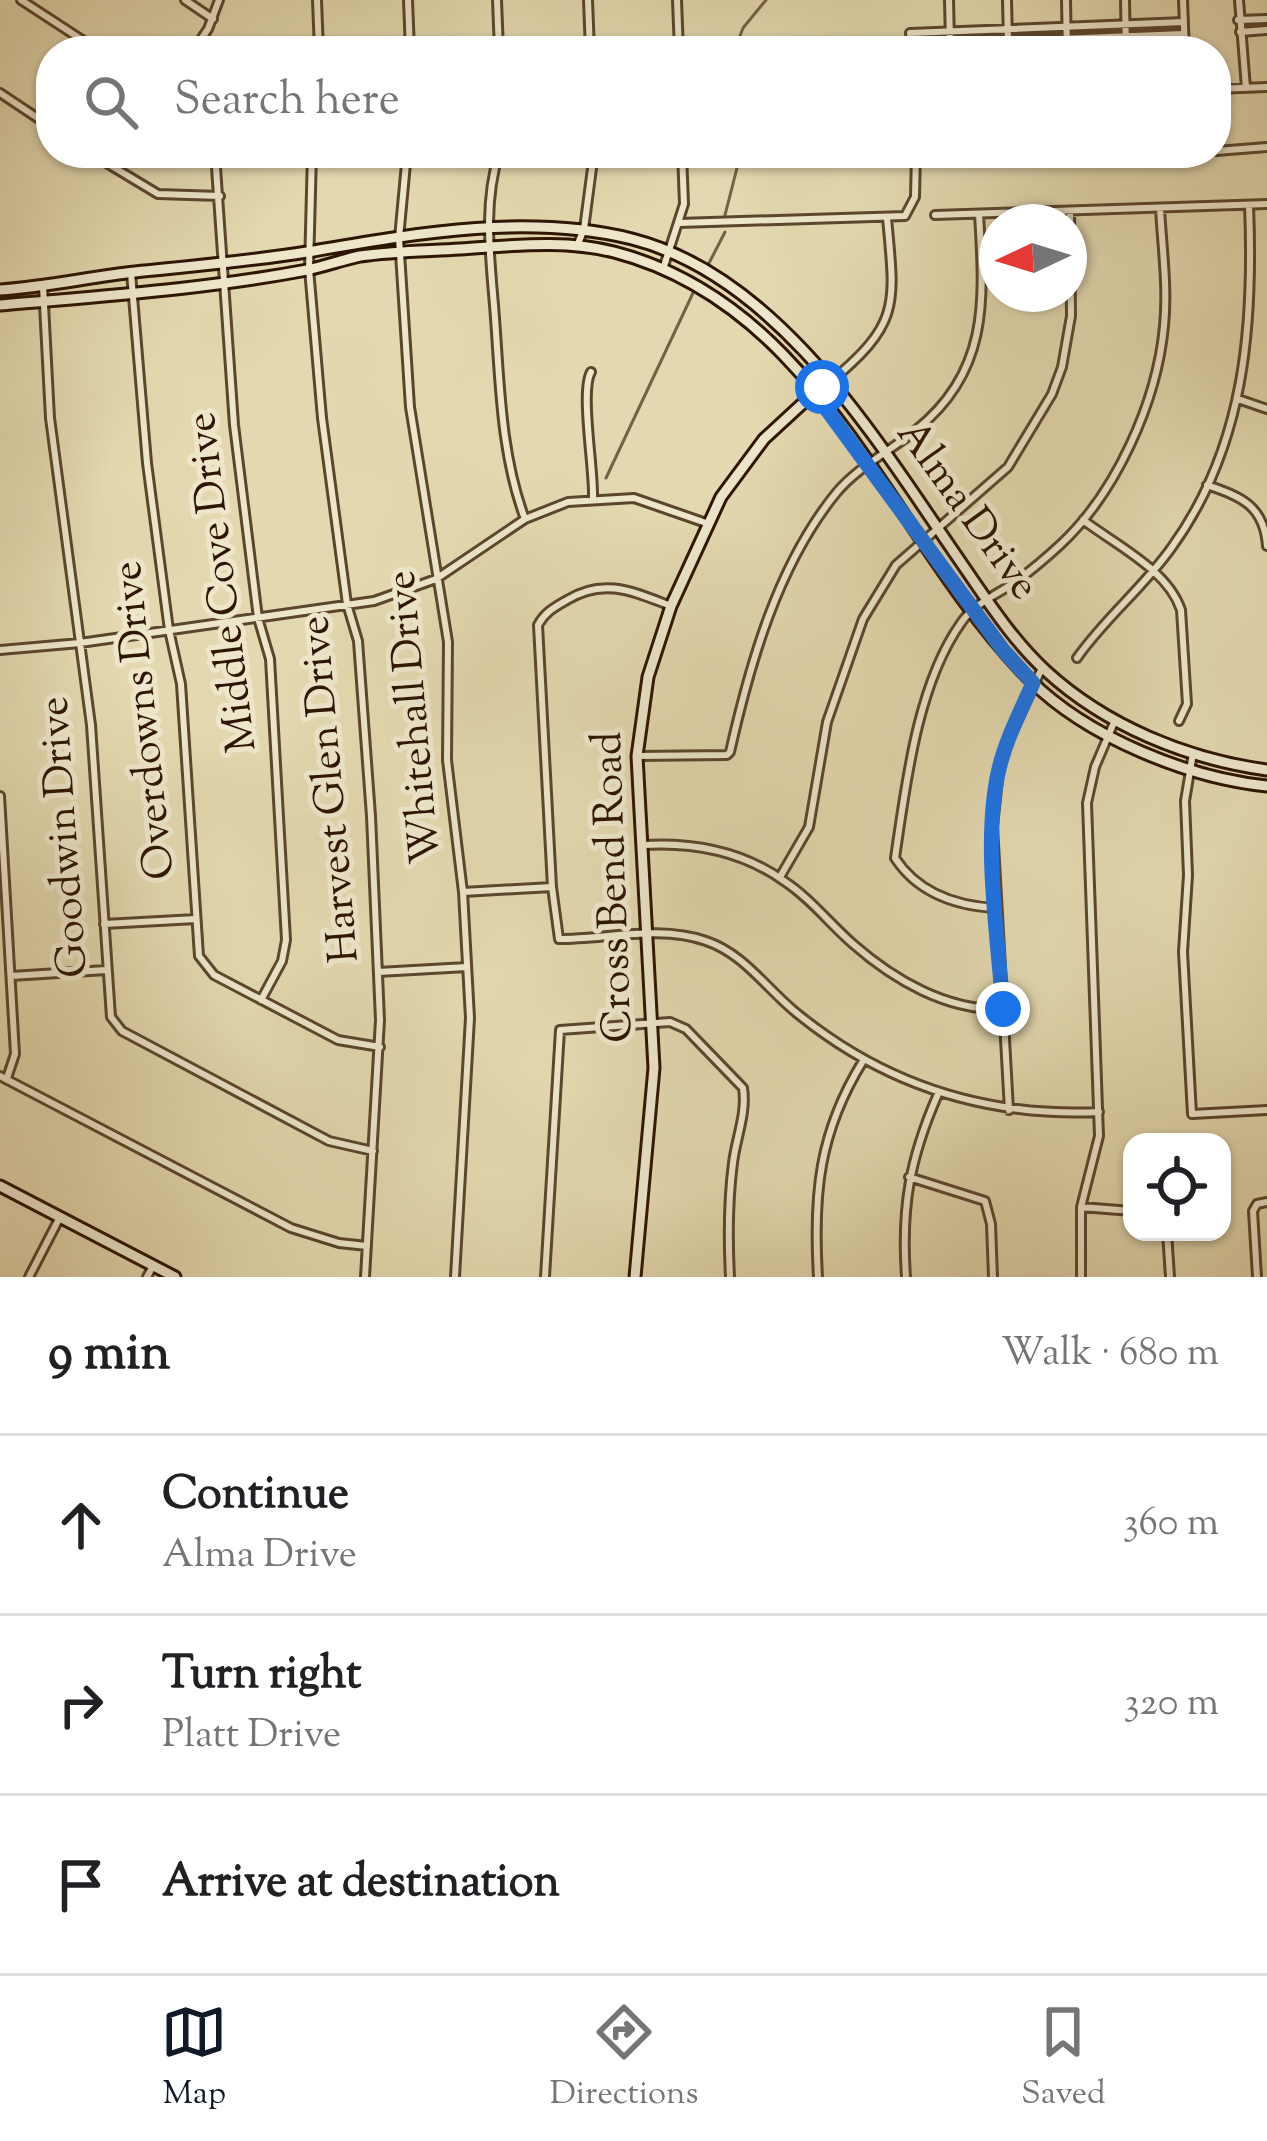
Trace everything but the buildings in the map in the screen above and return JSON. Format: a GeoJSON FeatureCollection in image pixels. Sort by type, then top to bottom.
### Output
{"type":"FeatureCollection","features":[{"type":"Feature","properties":{"kind":"main road","name":"Alma Drive"},"geometry":{"type":"LineString","coordinates":[[0,290],[399,238],[545,226],[584,229],[650,244],[724,281],[789,332],[1042,668],[1115,720],[1193,754],[1267,770]]}},
{"type":"Feature","properties":{"kind":"main road","name":"Alma Drive"},"geometry":{"type":"LineString","coordinates":[[0,305],[224,281],[399,252],[578,246],[664,266],[724,300],[782,352],[1033,683],[1108,735],[1188,771],[1267,786]]}},
{"type":"Feature","properties":{"kind":"main road","name":"Cross Bend Road"},"geometry":{"type":"LineString","coordinates":[[635,1277],[652,1102],[637,755],[648,677],[671,606],[706,524],[740,467],[786,416],[829,382]]}},
{"type":"Feature","properties":{"kind":"main road"},"geometry":{"type":"LineString","coordinates":[[0,1186],[175,1277]]}},
{"type":"Feature","properties":{"kind":"street"},"geometry":{"type":"LineString","coordinates":[[21,0],[76,36]]}},
{"type":"Feature","properties":{"kind":"street"},"geometry":{"type":"LineString","coordinates":[[185,0],[213,19]]}},
{"type":"Feature","properties":{"kind":"street"},"geometry":{"type":"LineString","coordinates":[[203,36],[219,0]]}},
{"type":"Feature","properties":{"kind":"street"},"geometry":{"type":"LineString","coordinates":[[317,0],[318,36]]}},
{"type":"Feature","properties":{"kind":"street"},"geometry":{"type":"LineString","coordinates":[[408,0],[409,36]]}},
{"type":"Feature","properties":{"kind":"street"},"geometry":{"type":"LineString","coordinates":[[497,0],[498,36]]}},
{"type":"Feature","properties":{"kind":"street"},"geometry":{"type":"LineString","coordinates":[[588,0],[589,36]]}},
{"type":"Feature","properties":{"kind":"street"},"geometry":{"type":"LineString","coordinates":[[677,0],[678,36]]}},
{"type":"Feature","properties":{"kind":"street"},"geometry":{"type":"LineString","coordinates":[[949,0],[950,36]]}},
{"type":"Feature","properties":{"kind":"street"},"geometry":{"type":"LineString","coordinates":[[1007,0],[1008,36]]}},
{"type":"Feature","properties":{"kind":"street"},"geometry":{"type":"LineString","coordinates":[[1066,0],[1066,36]]}},
{"type":"Feature","properties":{"kind":"street"},"geometry":{"type":"LineString","coordinates":[[1125,0],[1126,36],[1184,34],[1183,0]]}},
{"type":"Feature","properties":{"kind":"street"},"geometry":{"type":"LineString","coordinates":[[1239,0],[1246,88]]}},
{"type":"Feature","properties":{"kind":"street"},"geometry":{"type":"LineString","coordinates":[[1238,20],[1266,19],[1266,30],[1240,32]]}},
{"type":"Feature","properties":{"kind":"street"},"geometry":{"type":"LineString","coordinates":[[910,36],[949,30],[1184,22]]}},
{"type":"Feature","properties":{"kind":"street"},"geometry":{"type":"LineString","coordinates":[[1044,27],[1045,36]]}},
{"type":"Feature","properties":{"kind":"street"},"geometry":{"type":"LineString","coordinates":[[981,29],[982,36]]}},
{"type":"Feature","properties":{"kind":"street"},"geometry":{"type":"LineString","coordinates":[[930,32],[930,36]]}},
{"type":"Feature","properties":{"kind":"street"},"geometry":{"type":"LineString","coordinates":[[1231,88],[1267,87]]}},
{"type":"Feature","properties":{"kind":"street"},"geometry":{"type":"LineString","coordinates":[[0,93],[36,117]]}},
{"type":"Feature","properties":{"kind":"street"},"geometry":{"type":"LineString","coordinates":[[1231,150],[1267,147]]}},
{"type":"Feature","properties":{"kind":"street"},"geometry":{"type":"LineString","coordinates":[[115,168],[158,194],[220,196]]}},
{"type":"Feature","properties":{"kind":"street","name":"Middle Cove Drive"},"geometry":{"type":"LineString","coordinates":[[217,168],[234,425],[258,618],[270,659],[286,940],[282,961],[261,1000]]}},
{"type":"Feature","properties":{"kind":"street","name":"Harvest Glen Drive"},"geometry":{"type":"LineString","coordinates":[[312,168],[310,269],[322,418],[347,604],[358,641],[378,972],[380,1047],[365,1277]]}},
{"type":"Feature","properties":{"kind":"street","name":"Whitehall Drive"},"geometry":{"type":"LineString","coordinates":[[406,168],[399,252],[410,407],[448,642],[447,760],[467,967],[470,1040],[455,1277]]}},
{"type":"Feature","properties":{"kind":"street"},"geometry":{"type":"LineString","coordinates":[[495,168],[490,184],[490,247],[505,431],[513,486],[525,518]]}},
{"type":"Feature","properties":{"kind":"street"},"geometry":{"type":"LineString","coordinates":[[578,246],[592,168]]}},
{"type":"Feature","properties":{"kind":"street"},"geometry":{"type":"LineString","coordinates":[[664,266],[684,204],[683,168]]}},
{"type":"Feature","properties":{"kind":"street"},"geometry":{"type":"LineString","coordinates":[[680,223],[905,217],[915,197],[916,168]]}},
{"type":"Feature","properties":{"kind":"street"},"geometry":{"type":"LineString","coordinates":[[1087,211],[1267,204]]}},
{"type":"Feature","properties":{"kind":"street"},"geometry":{"type":"LineString","coordinates":[[1077,658],[1153,572],[1187,525],[1208,484],[1238,399],[1250,328],[1249,205]]}},
{"type":"Feature","properties":{"kind":"street"},"geometry":{"type":"LineString","coordinates":[[996,908],[969,907],[924,888],[895,858],[912,742],[954,632],[972,608],[1041,562],[1083,520],[1125,451],[1158,360],[1165,311],[1160,208]]}},
{"type":"Feature","properties":{"kind":"street"},"geometry":{"type":"LineString","coordinates":[[935,215],[979,214]]}},
{"type":"Feature","properties":{"kind":"street","name":"Cross Bend Road"},"geometry":{"type":"LineString","coordinates":[[829,382],[866,352],[890,312],[893,284],[887,218]]}},
{"type":"Feature","properties":{"kind":"street","name":"Overdowns Drive"},"geometry":{"type":"LineString","coordinates":[[131,272],[147,463],[182,684],[203,965],[338,1040],[380,1047]]}},
{"type":"Feature","properties":{"kind":"street","name":"Goodwin Drive"},"geometry":{"type":"LineString","coordinates":[[43,286],[50,418],[92,725],[110,1012],[122,1031],[329,1141],[373,1151]]}},
{"type":"Feature","properties":{"kind":"street"},"geometry":{"type":"LineString","coordinates":[[637,755],[730,752],[747,676],[799,551],[840,489],[936,412],[961,378],[982,312]]}},
{"type":"Feature","properties":{"kind":"street"},"geometry":{"type":"LineString","coordinates":[[780,878],[809,826],[827,722],[862,619],[896,565],[1008,466],[1052,394],[1062,368],[1071,312]]}},
{"type":"Feature","properties":{"kind":"street"},"geometry":{"type":"LineString","coordinates":[[591,371],[585,393],[593,497]]}},
{"type":"Feature","properties":{"kind":"street"},"geometry":{"type":"LineString","coordinates":[[1238,399],[1267,409]]}},
{"type":"Feature","properties":{"kind":"street"},"geometry":{"type":"LineString","coordinates":[[1208,484],[1252,505],[1264,523],[1267,546]]}},
{"type":"Feature","properties":{"kind":"street"},"geometry":{"type":"LineString","coordinates":[[0,650],[258,618],[406,592],[436,579],[525,518],[593,497],[642,499],[706,524]]}},
{"type":"Feature","properties":{"kind":"street"},"geometry":{"type":"LineString","coordinates":[[1083,520],[1171,587],[1181,610],[1187,704],[1179,721]]}},
{"type":"Feature","properties":{"kind":"street"},"geometry":{"type":"LineString","coordinates":[[671,606],[628,589],[599,587],[578,593],[544,614],[538,625],[559,939],[692,936],[727,950],[794,1011],[863,1060],[938,1094],[1009,1110],[1099,1112]]}},
{"type":"Feature","properties":{"kind":"street"},"geometry":{"type":"LineString","coordinates":[[1009,1110],[993,826],[999,770],[1042,668]]}},
{"type":"Feature","properties":{"kind":"street"},"geometry":{"type":"LineString","coordinates":[[1081,1277],[1081,1207],[1096,1152],[1099,1112],[1087,803],[1094,766],[1115,720]]}},
{"type":"Feature","properties":{"kind":"street"},"geometry":{"type":"LineString","coordinates":[[1193,754],[1188,771],[1183,988],[1192,1114],[1267,1111]]}},
{"type":"Feature","properties":{"kind":"street"},"geometry":{"type":"LineString","coordinates":[[0,796],[15,1054],[3,1077],[291,1228],[368,1246]]}},
{"type":"Feature","properties":{"kind":"street"},"geometry":{"type":"LineString","coordinates":[[641,845],[714,849],[780,878],[855,946],[907,982],[966,1008],[1003,1009]]}},
{"type":"Feature","properties":{"kind":"street"},"geometry":{"type":"LineString","coordinates":[[463,892],[552,887]]}},
{"type":"Feature","properties":{"kind":"street"},"geometry":{"type":"LineString","coordinates":[[104,924],[196,919]]}},
{"type":"Feature","properties":{"kind":"street"},"geometry":{"type":"LineString","coordinates":[[378,972],[467,967]]}},
{"type":"Feature","properties":{"kind":"street"},"geometry":{"type":"LineString","coordinates":[[10,976],[106,970]]}},
{"type":"Feature","properties":{"kind":"street"},"geometry":{"type":"LineString","coordinates":[[545,1277],[560,1030],[670,1022],[686,1029],[743,1088],[729,1209],[730,1277]]}},
{"type":"Feature","properties":{"kind":"street"},"geometry":{"type":"LineString","coordinates":[[818,1277],[816,1205],[828,1134],[863,1060]]}},
{"type":"Feature","properties":{"kind":"street"},"geometry":{"type":"LineString","coordinates":[[906,1277],[909,1178],[916,1143],[938,1094]]}},
{"type":"Feature","properties":{"kind":"street"},"geometry":{"type":"LineString","coordinates":[[909,1178],[985,1202],[992,1224],[993,1277]]}},
{"type":"Feature","properties":{"kind":"street"},"geometry":{"type":"LineString","coordinates":[[1257,1277],[1253,1211],[1257,1204],[1267,1202]]}},
{"type":"Feature","properties":{"kind":"street"},"geometry":{"type":"LineString","coordinates":[[1081,1207],[1123,1210]]}},
{"type":"Feature","properties":{"kind":"street"},"geometry":{"type":"LineString","coordinates":[[28,1277],[60,1217]]}},
{"type":"Feature","properties":{"kind":"street"},"geometry":{"type":"LineString","coordinates":[[1168,1241],[1170,1277]]}},
{"type":"Feature","properties":{"kind":"street"},"geometry":{"type":"LineString","coordinates":[[147,1277],[153,1266]]}},
{"type":"Feature","properties":{"kind":"waterway"},"geometry":{"type":"LineString","coordinates":[[740,36],[766,0]]}},
{"type":"Feature","properties":{"kind":"waterway"},"geometry":{"type":"LineString","coordinates":[[725,215],[737,168]]}},
{"type":"Feature","properties":{"kind":"waterway"},"geometry":{"type":"LineString","coordinates":[[708,265],[725,232]]}},
{"type":"Feature","properties":{"kind":"waterway"},"geometry":{"type":"LineString","coordinates":[[606,478],[693,293]]}},
{"type":"Feature","properties":{"kind":"route"},"geometry":{"type":"LineString","coordinates":[[822,387],[814,392],[1003,650],[1033,683],[1006,745],[995,794],[1003,1009]]}}]}
